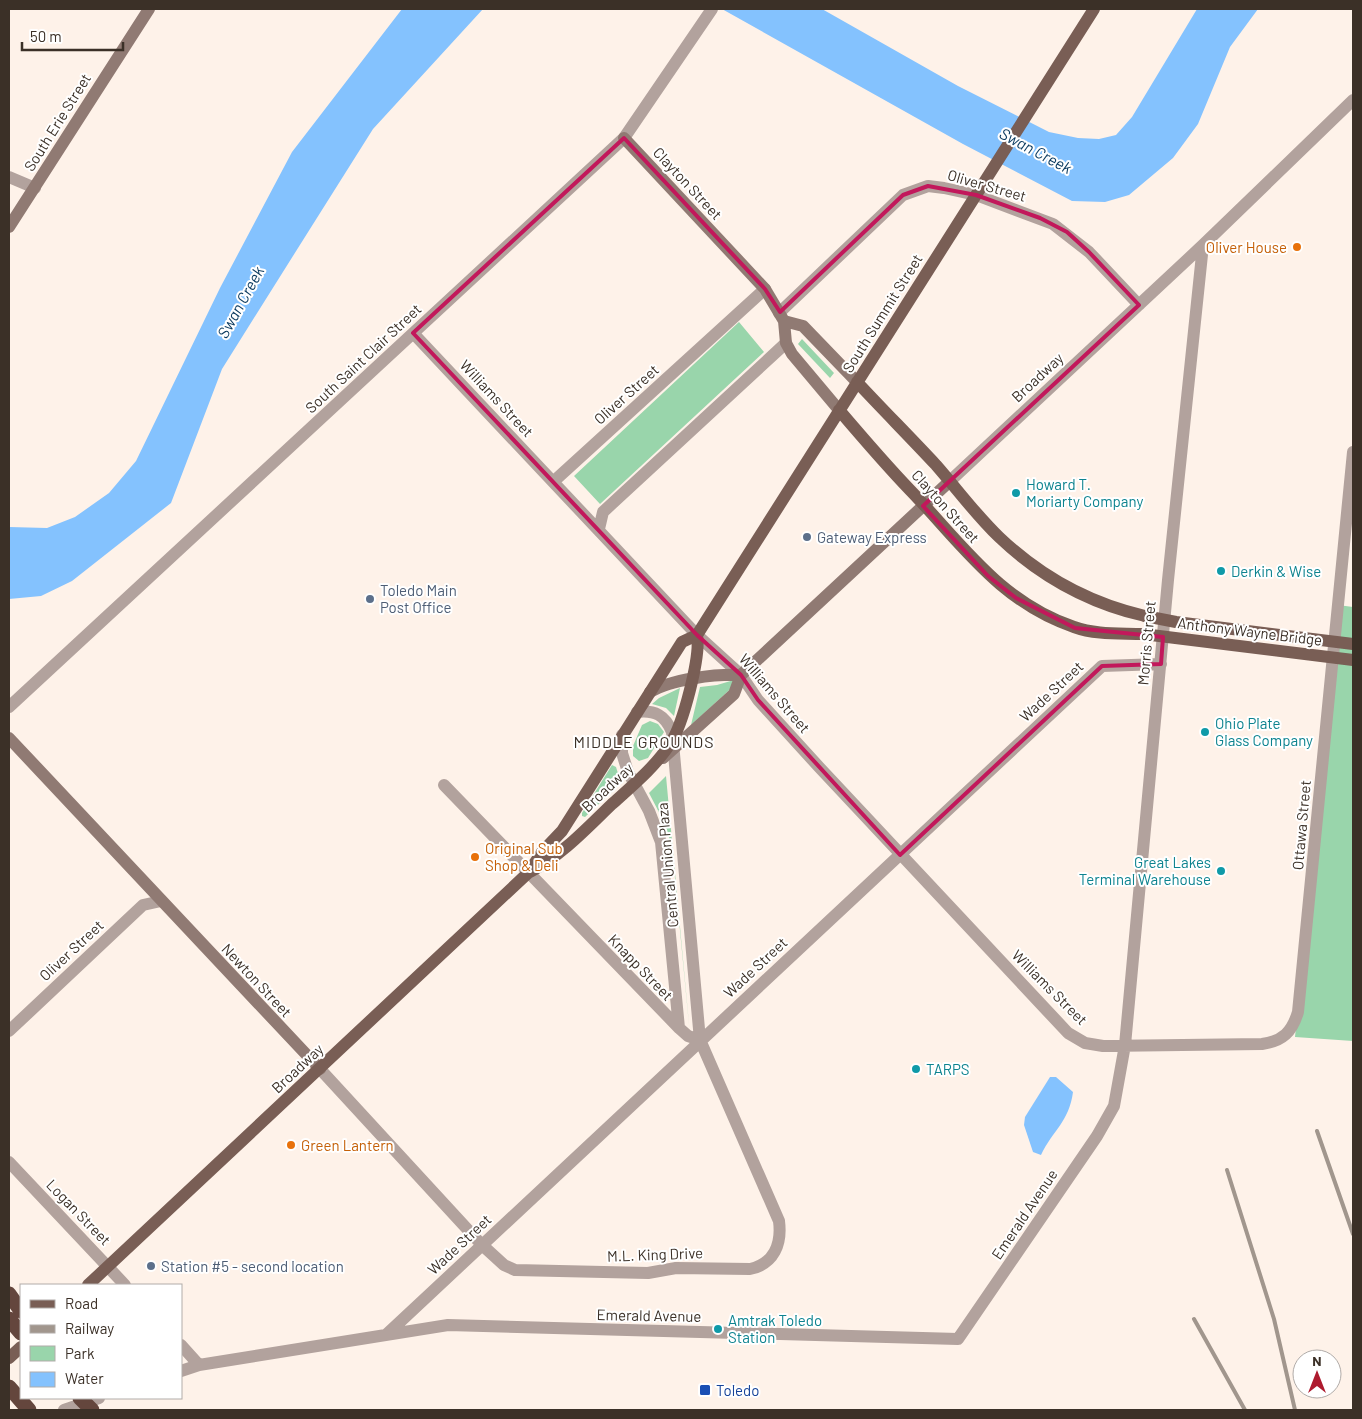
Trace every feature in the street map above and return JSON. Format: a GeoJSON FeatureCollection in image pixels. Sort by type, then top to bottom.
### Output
{"type":"FeatureCollection","features":[{"type":"Feature","properties":{"kind":"highway"},"geometry":{"type":"LineString","coordinates":[[9,1294],[20,1310]]}},
{"type":"Feature","properties":{"kind":"highway"},"geometry":{"type":"LineString","coordinates":[[9,1319],[20,1332]]}},
{"type":"Feature","properties":{"kind":"highway"},"geometry":{"type":"LineString","coordinates":[[9,1387],[28,1410]]}},
{"type":"Feature","properties":{"kind":"highway"},"geometry":{"type":"LineString","coordinates":[[81,1399],[93,1410]]}},
{"type":"Feature","properties":{"kind":"highway"},"geometry":{"type":"LineString","coordinates":[[86,1399],[93,1410]]}},
{"type":"Feature","properties":{"kind":"main road","name":"South Summit Street"},"geometry":{"type":"LineString","coordinates":[[650,692],[682,642],[697,635],[1094,9]]}},
{"type":"Feature","properties":{"kind":"main road","name":"Clayton Street"},"geometry":{"type":"LineString","coordinates":[[856,382],[950,481],[998,536],[1048,576],[1092,601],[1145,616]]}},
{"type":"Feature","properties":{"kind":"main road","name":"Clayton Street"},"geometry":{"type":"LineString","coordinates":[[839,410],[923,506],[988,576],[1037,611],[1075,628],[1089,631],[1142,634]]}},
{"type":"Feature","properties":{"kind":"main road","name":"Anthony Wayne Bridge"},"geometry":{"type":"LineString","coordinates":[[1145,616],[1353,644]]}},
{"type":"Feature","properties":{"kind":"main road","name":"Anthony Wayne Bridge"},"geometry":{"type":"LineString","coordinates":[[1142,634],[1353,660]]}},
{"type":"Feature","properties":{"kind":"main road"},"geometry":{"type":"LineString","coordinates":[[637,780],[673,744],[684,712],[699,648],[697,635]]}},
{"type":"Feature","properties":{"kind":"main road","name":"Broadway"},"geometry":{"type":"LineString","coordinates":[[89,1284],[528,873],[542,852],[562,831],[650,692]]}},
{"type":"Feature","properties":{"kind":"main road","name":"Broadway"},"geometry":{"type":"LineString","coordinates":[[528,873],[551,861],[637,780]]}},
{"type":"Feature","properties":{"kind":"main road"},"geometry":{"type":"LineString","coordinates":[[9,1358],[20,1347]]}},
{"type":"Feature","properties":{"kind":"street","name":"South Erie Street"},"geometry":{"type":"LineString","coordinates":[[9,227],[148,9]]}},
{"type":"Feature","properties":{"kind":"street","name":"South Saint Clair Street"},"geometry":{"type":"LineString","coordinates":[[9,707],[624,138],[712,9]]}},
{"type":"Feature","properties":{"kind":"street","name":"Broadway"},"geometry":{"type":"LineString","coordinates":[[673,744],[734,694],[741,675],[1204,245],[1353,100]]}},
{"type":"Feature","properties":{"kind":"street","name":"Clayton Street"},"geometry":{"type":"LineString","coordinates":[[624,138],[765,289],[782,317],[786,343],[792,354],[839,410]]}},
{"type":"Feature","properties":{"kind":"street"},"geometry":{"type":"LineString","coordinates":[[9,177],[35,188]]}},
{"type":"Feature","properties":{"kind":"street","name":"Oliver Street"},"geometry":{"type":"LineString","coordinates":[[782,317],[903,195],[928,186],[976,195],[1040,218],[1067,232],[1107,270],[1139,305]]}},
{"type":"Feature","properties":{"kind":"street","name":"Morris Street"},"geometry":{"type":"LineString","coordinates":[[1125,1045],[1161,664],[1204,245]]}},
{"type":"Feature","properties":{"kind":"street","name":"Oliver Street"},"geometry":{"type":"LineString","coordinates":[[553,482],[765,289]]}},
{"type":"Feature","properties":{"kind":"street","name":"Clayton Street"},"geometry":{"type":"LineString","coordinates":[[782,317],[804,326],[856,382]]}},
{"type":"Feature","properties":{"kind":"street","name":"Williams Street"},"geometry":{"type":"LineString","coordinates":[[413,333],[697,635],[741,675],[758,700],[900,855],[1068,1032],[1085,1043],[1125,1045]]}},
{"type":"Feature","properties":{"kind":"street"},"geometry":{"type":"LineString","coordinates":[[599,529],[604,512],[786,343]]}},
{"type":"Feature","properties":{"kind":"street","name":"Ottawa Street"},"geometry":{"type":"LineString","coordinates":[[1125,1045],[1267,1043],[1283,1038],[1295,1023],[1298,1012],[1353,452]]}},
{"type":"Feature","properties":{"kind":"street","name":"Wade Street"},"geometry":{"type":"LineString","coordinates":[[387,1334],[481,1244],[1102,666],[1161,664]]}},
{"type":"Feature","properties":{"kind":"street"},"geometry":{"type":"LineString","coordinates":[[650,692],[664,685],[692,679],[741,675]]}},
{"type":"Feature","properties":{"kind":"street","name":"Central Union Plaza"},"geometry":{"type":"LineString","coordinates":[[637,712],[648,711],[659,714],[669,724],[673,744],[700,1040]]}},
{"type":"Feature","properties":{"kind":"street","name":"Central Union Plaza"},"geometry":{"type":"LineString","coordinates":[[622,735],[622,753],[637,780],[661,842],[678,1028]]}},
{"type":"Feature","properties":{"kind":"street","name":"Newton Street"},"geometry":{"type":"LineString","coordinates":[[9,738],[320,1069],[481,1244]]}},
{"type":"Feature","properties":{"kind":"street","name":"Knapp Street"},"geometry":{"type":"LineString","coordinates":[[444,785],[678,1028],[688,1036],[700,1040]]}},
{"type":"Feature","properties":{"kind":"street","name":"Oliver Street"},"geometry":{"type":"LineString","coordinates":[[9,1031],[143,905],[161,901]]}},
{"type":"Feature","properties":{"kind":"street","name":"M.L. King Drive"},"geometry":{"type":"LineString","coordinates":[[481,1244],[504,1265],[527,1272],[648,1273],[676,1268],[750,1269],[766,1263],[776,1251],[779,1221],[700,1040]]}},
{"type":"Feature","properties":{"kind":"street","name":"Emerald Avenue"},"geometry":{"type":"LineString","coordinates":[[182,1371],[199,1366],[387,1334],[431,1327],[466,1325],[958,1339],[1106,1121],[1114,1106],[1125,1045]]}},
{"type":"Feature","properties":{"kind":"street","name":"Logan Street"},"geometry":{"type":"LineString","coordinates":[[9,1162],[124,1284]]}},
{"type":"Feature","properties":{"kind":"street"},"geometry":{"type":"LineString","coordinates":[[182,1346],[199,1366]]}},
{"type":"Feature","properties":{"kind":"street"},"geometry":{"type":"LineString","coordinates":[[64,1410],[96,1399]]}},
{"type":"Feature","properties":{"kind":"highlighted area"},"geometry":{"type":"Polygon","coordinates":[[[624,138],[765,289],[780,312],[903,195],[914,190],[928,186],[976,195],[1040,218],[1067,232],[1089,252],[1139,305],[923,506],[988,576],[1016,598],[1075,628],[1163,637],[1161,664],[1102,666],[900,855],[758,700],[741,675],[697,635],[413,333],[624,138]]]}},
{"type":"Feature","properties":{"kind":"green space"},"geometry":{"type":"Polygon","coordinates":[[[739,322],[764,352],[600,504],[574,476],[739,322]]]}},
{"type":"Feature","properties":{"kind":"green space"},"geometry":{"type":"Polygon","coordinates":[[[802,339],[834,373],[830,378],[798,344],[802,339]]]}},
{"type":"Feature","properties":{"kind":"green space"},"geometry":{"type":"Polygon","coordinates":[[[1338,605],[1353,607],[1353,1041],[1295,1037],[1338,605]]]}},
{"type":"Feature","properties":{"kind":"green space"},"geometry":{"type":"Polygon","coordinates":[[[734,680],[736,684],[691,725],[700,687],[734,680]]]}},
{"type":"Feature","properties":{"kind":"green space"},"geometry":{"type":"Polygon","coordinates":[[[680,688],[674,716],[666,708],[652,704],[659,698],[680,688]]]}},
{"type":"Feature","properties":{"kind":"green space"},"geometry":{"type":"Polygon","coordinates":[[[650,721],[658,724],[664,732],[648,758],[639,761],[633,756],[633,746],[642,725],[650,721]]]}},
{"type":"Feature","properties":{"kind":"green space"},"geometry":{"type":"Polygon","coordinates":[[[612,765],[616,767],[621,783],[585,817],[582,816],[582,813],[612,765]]]}},
{"type":"Feature","properties":{"kind":"green space"},"geometry":{"type":"Polygon","coordinates":[[[666,776],[690,1035],[672,847],[664,822],[649,793],[666,776]]]}},
{"type":"Feature","properties":{"kind":"water","name":"Swan Creek"},"geometry":{"type":"Polygon","coordinates":[[[402,9],[483,9],[373,129],[222,369],[171,503],[72,581],[41,596],[9,599],[9,527],[47,528],[75,517],[109,493],[136,461],[220,288],[292,152],[402,9]]]}},
{"type":"Feature","properties":{"kind":"water","name":"Swan Creek"},"geometry":{"type":"Polygon","coordinates":[[[722,9],[822,9],[958,86],[1049,132],[1078,138],[1099,139],[1116,135],[1132,117],[1197,9],[1258,9],[1230,47],[1198,124],[1173,158],[1129,195],[1105,202],[1072,201],[963,144],[722,9]]]}},
{"type":"Feature","properties":{"kind":"water"},"geometry":{"type":"Polygon","coordinates":[[[1050,1077],[1056,1077],[1073,1092],[1064,1119],[1041,1155],[1033,1152],[1024,1125],[1025,1117],[1050,1077]]]}},
{"type":"Feature","properties":{"kind":"railway"},"geometry":{"type":"LineString","coordinates":[[1317,1131],[1353,1234]]}},
{"type":"Feature","properties":{"kind":"railway"},"geometry":{"type":"LineString","coordinates":[[1227,1170],[1274,1319],[1295,1410]]}},
{"type":"Feature","properties":{"kind":"railway"},"geometry":{"type":"LineString","coordinates":[[1194,1319],[1245,1410]]}},
{"type":"Feature","properties":{"kind":"place","name":"Oliver House"},"geometry":{"type":"Point","coordinates":[1297,247]}},
{"type":"Feature","properties":{"kind":"place","name":"Howard T. Moriarty Company"},"geometry":{"type":"Point","coordinates":[1016,493]}},
{"type":"Feature","properties":{"kind":"place","name":"Gateway Express"},"geometry":{"type":"Point","coordinates":[807,537]}},
{"type":"Feature","properties":{"kind":"place","name":"Derkin & Wise"},"geometry":{"type":"Point","coordinates":[1221,571]}},
{"type":"Feature","properties":{"kind":"place","name":"Toledo Main Post Office"},"geometry":{"type":"Point","coordinates":[370,599]}},
{"type":"Feature","properties":{"kind":"place","name":"Ohio Plate Glass Company"},"geometry":{"type":"Point","coordinates":[1205,732]}},
{"type":"Feature","properties":{"kind":"place","name":"Original Sub Shop & Deli"},"geometry":{"type":"Point","coordinates":[475,857]}},
{"type":"Feature","properties":{"kind":"place","name":"Great Lakes Terminal Warehouse"},"geometry":{"type":"Point","coordinates":[1221,871]}},
{"type":"Feature","properties":{"kind":"place","name":"TARPS"},"geometry":{"type":"Point","coordinates":[916,1069]}},
{"type":"Feature","properties":{"kind":"place","name":"Green Lantern"},"geometry":{"type":"Point","coordinates":[291,1145]}},
{"type":"Feature","properties":{"kind":"place","name":"Station #5 - second location"},"geometry":{"type":"Point","coordinates":[151,1266]}},
{"type":"Feature","properties":{"kind":"place","name":"Amtrak Toledo Station"},"geometry":{"type":"Point","coordinates":[718,1329]}},
{"type":"Feature","properties":{"kind":"place","name":"Toledo"},"geometry":{"type":"Point","coordinates":[705,1390]}},
{"type":"Feature","properties":{"kind":"district","name":"MIDDLE GROUNDS"},"geometry":{"type":"Point","coordinates":[644,741]}}]}
